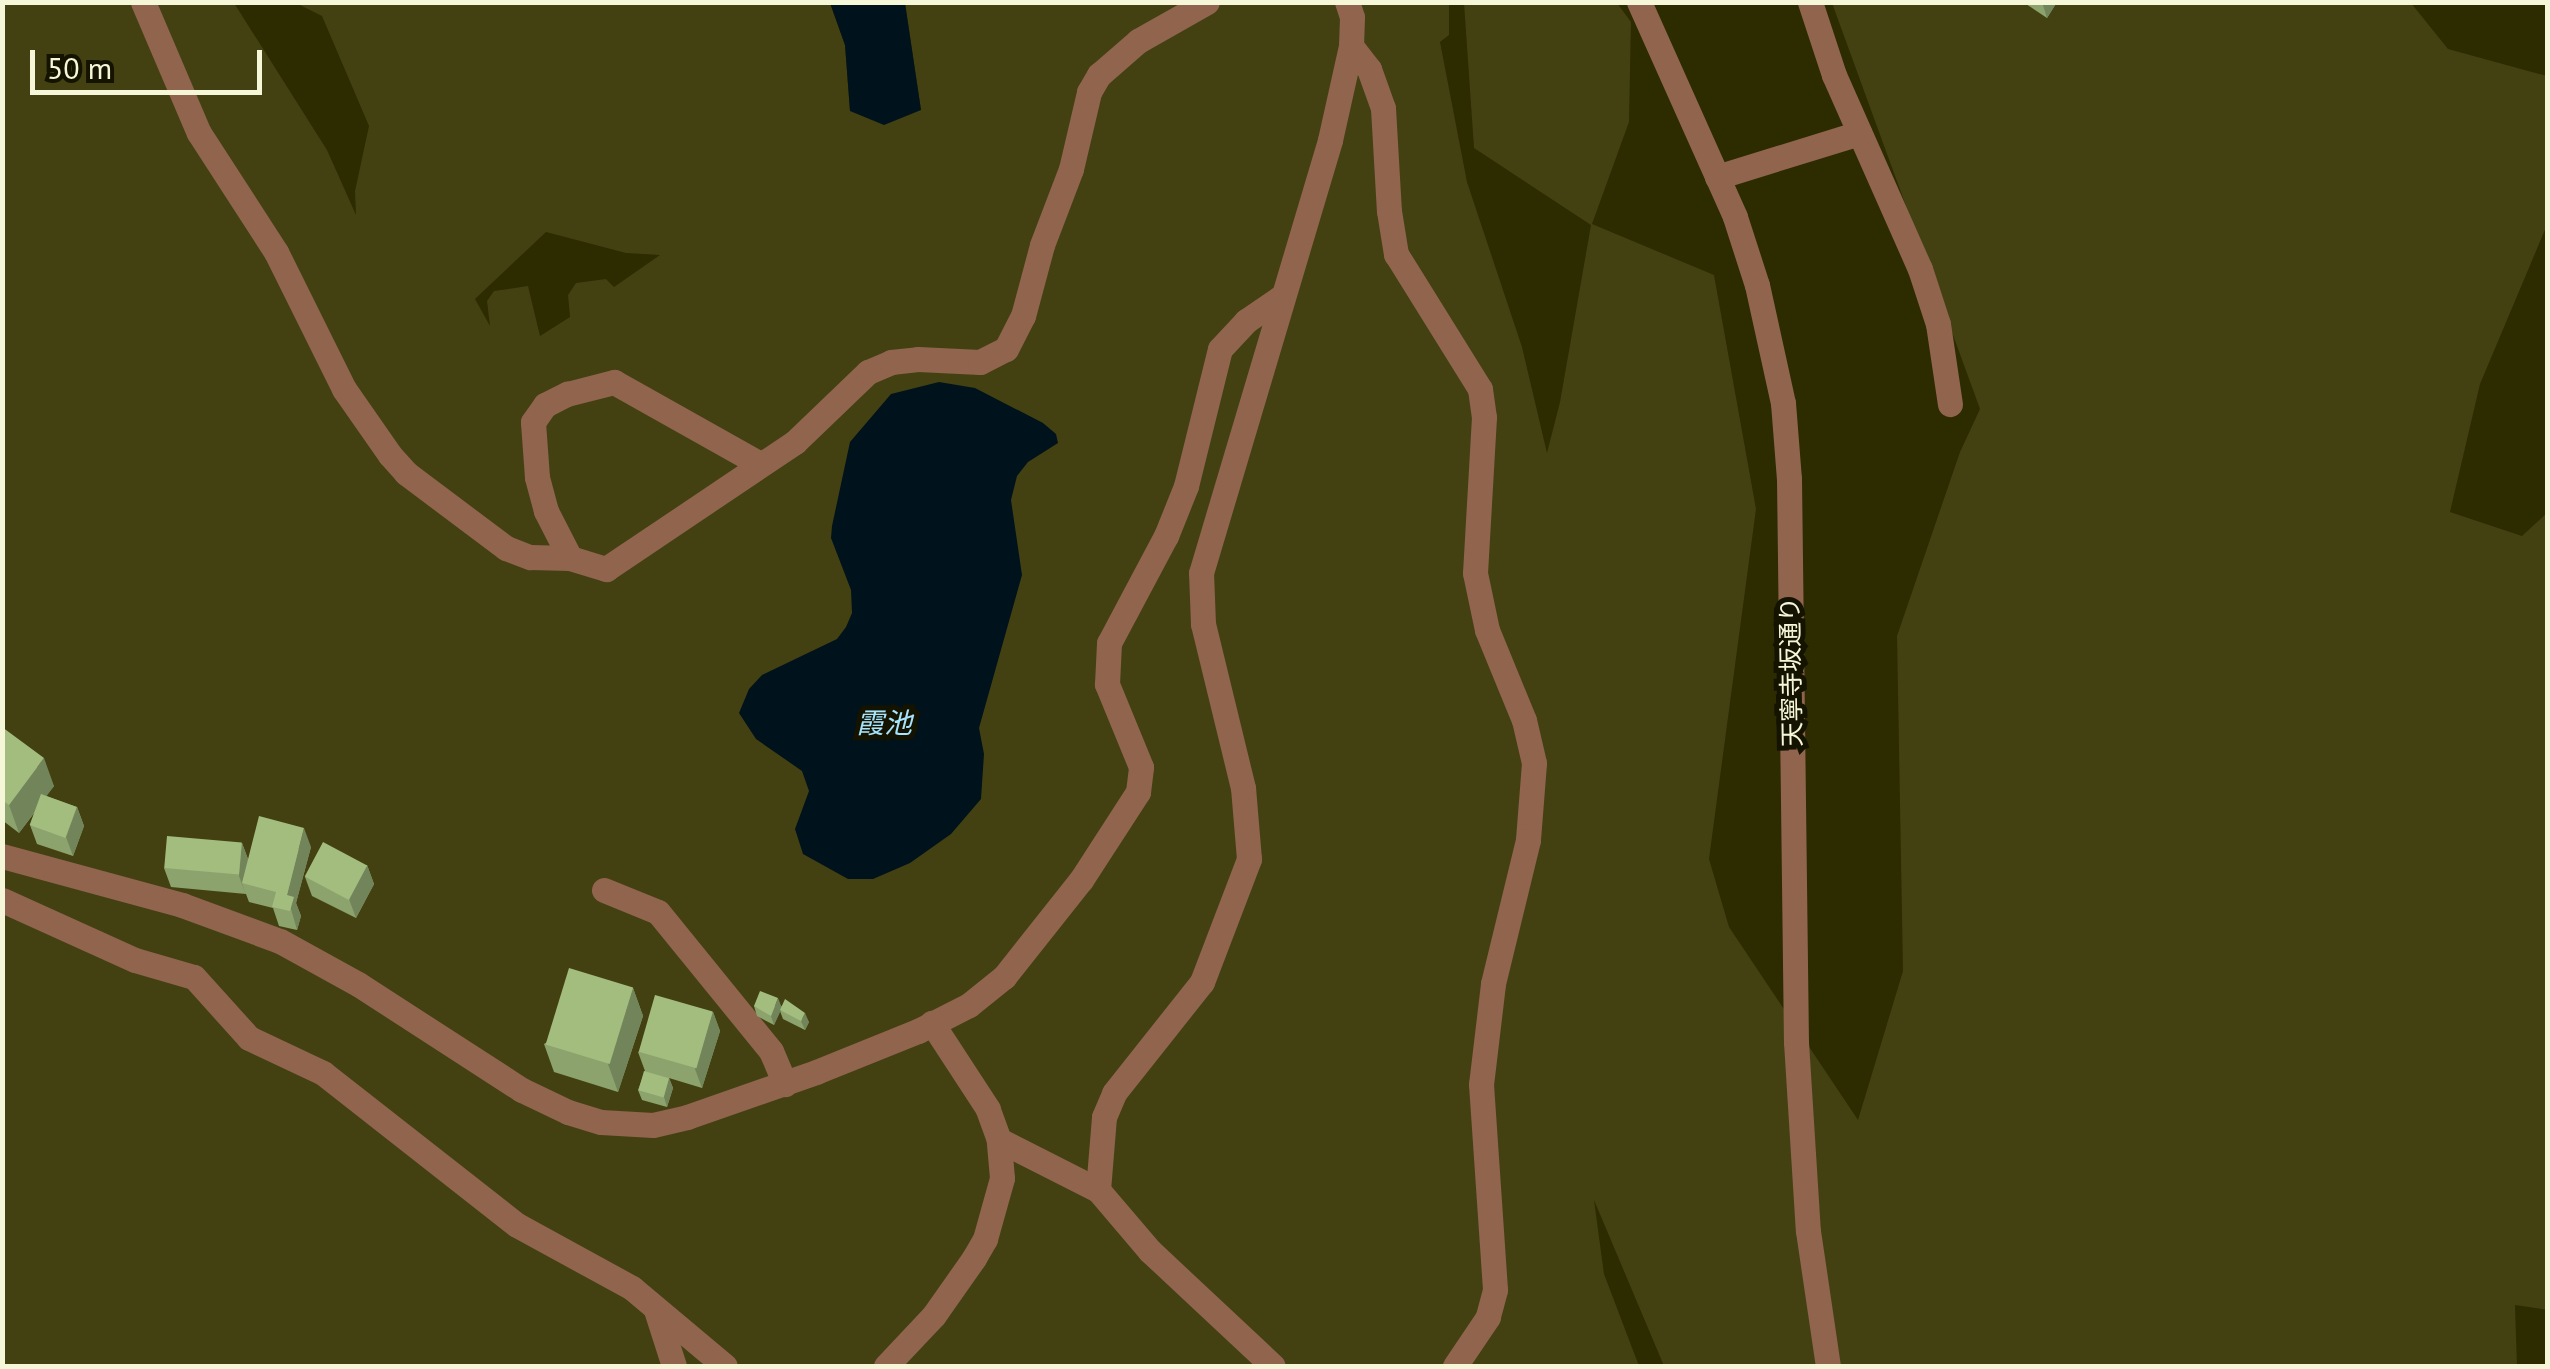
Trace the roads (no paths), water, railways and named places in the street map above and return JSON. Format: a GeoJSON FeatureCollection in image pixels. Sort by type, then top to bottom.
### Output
{"type":"FeatureCollection","features":[{"type":"Feature","properties":{"kind":"street"},"geometry":{"type":"LineString","coordinates":[[143,2],[199,133],[286,268],[344,388],[390,454],[416,482],[506,548],[530,557],[570,558],[606,569],[816,426],[868,372],[891,362],[918,358],[980,362],[1006,349],[1023,316],[1042,245],[1072,169],[1089,92],[1100,75],[1138,42],[1207,2]]}},
{"type":"Feature","properties":{"kind":"street"},"geometry":{"type":"LineString","coordinates":[[1098,1190],[1104,1117],[1114,1093],[1202,982],[1249,859],[1243,788],[1204,624],[1201,574],[1330,140],[1351,46],[1352,18],[1347,2]]}},
{"type":"Feature","properties":{"kind":"street","name":"天寧寺坂通り"},"geometry":{"type":"LineString","coordinates":[[1639,2],[1716,177],[1757,284],[1783,403],[1790,480],[1796,1042],[1808,1231],[1828,1366]]}},
{"type":"Feature","properties":{"kind":"street"},"geometry":{"type":"LineString","coordinates":[[1810,2],[1859,133],[1920,269],[1938,324],[1950,404]]}},
{"type":"Feature","properties":{"kind":"street"},"geometry":{"type":"LineString","coordinates":[[1351,46],[1369,69],[1384,108],[1396,254],[1480,389],[1484,417],[1475,573],[1486,630],[1524,720],[1534,763],[1528,840],[1493,984],[1480,1084],[1496,1290],[1488,1317],[1455,1366]]}},
{"type":"Feature","properties":{"kind":"street"},"geometry":{"type":"LineString","coordinates":[[1716,177],[1859,133]]}},
{"type":"Feature","properties":{"kind":"street"},"geometry":{"type":"LineString","coordinates":[[2,856],[182,905],[280,942],[358,984],[522,1090],[568,1112],[626,1126],[653,1125],[785,1084],[932,1023],[968,1005],[1004,976],[1081,880],[1138,792],[1140,766],[1107,684],[1109,643],[1166,536],[1186,486],[1220,349],[1246,321],[1281,297]]}},
{"type":"Feature","properties":{"kind":"street"},"geometry":{"type":"LineString","coordinates":[[570,558],[546,512],[537,477],[533,422],[544,405],[593,384],[614,382],[760,464]]}},
{"type":"Feature","properties":{"kind":"street"},"geometry":{"type":"LineString","coordinates":[[604,890],[658,912],[771,1052],[785,1084]]}},
{"type":"Feature","properties":{"kind":"street"},"geometry":{"type":"LineString","coordinates":[[2,900],[135,960],[194,977],[249,1038],[324,1073],[516,1225],[604,1272],[654,1306],[725,1366]]}},
{"type":"Feature","properties":{"kind":"street"},"geometry":{"type":"LineString","coordinates":[[886,1366],[934,1315],[985,1238],[1000,1188],[1000,1140],[980,1092],[932,1023]]}},
{"type":"Feature","properties":{"kind":"street"},"geometry":{"type":"LineString","coordinates":[[1000,1140],[1098,1190],[1150,1250],[1273,1366]]}},
{"type":"Feature","properties":{"kind":"street"},"geometry":{"type":"LineString","coordinates":[[654,1306],[674,1366]]}},
{"type":"Feature","properties":{"kind":"water"},"geometry":{"type":"Polygon","coordinates":[[[830,3],[905,3],[921,110],[884,125],[850,111],[845,45],[830,3]]]}},
{"type":"Feature","properties":{"kind":"water","name":"霞池"},"geometry":{"type":"Polygon","coordinates":[[[939,382],[975,388],[1043,423],[1056,434],[1058,443],[1028,462],[1017,476],[1011,500],[1022,575],[979,728],[984,754],[981,799],[951,834],[910,863],[873,879],[848,879],[803,854],[795,829],[809,791],[802,771],[756,739],[739,713],[749,689],[762,675],[837,639],[846,627],[852,613],[851,590],[831,538],[850,442],[891,394],[939,382]]]}}]}
